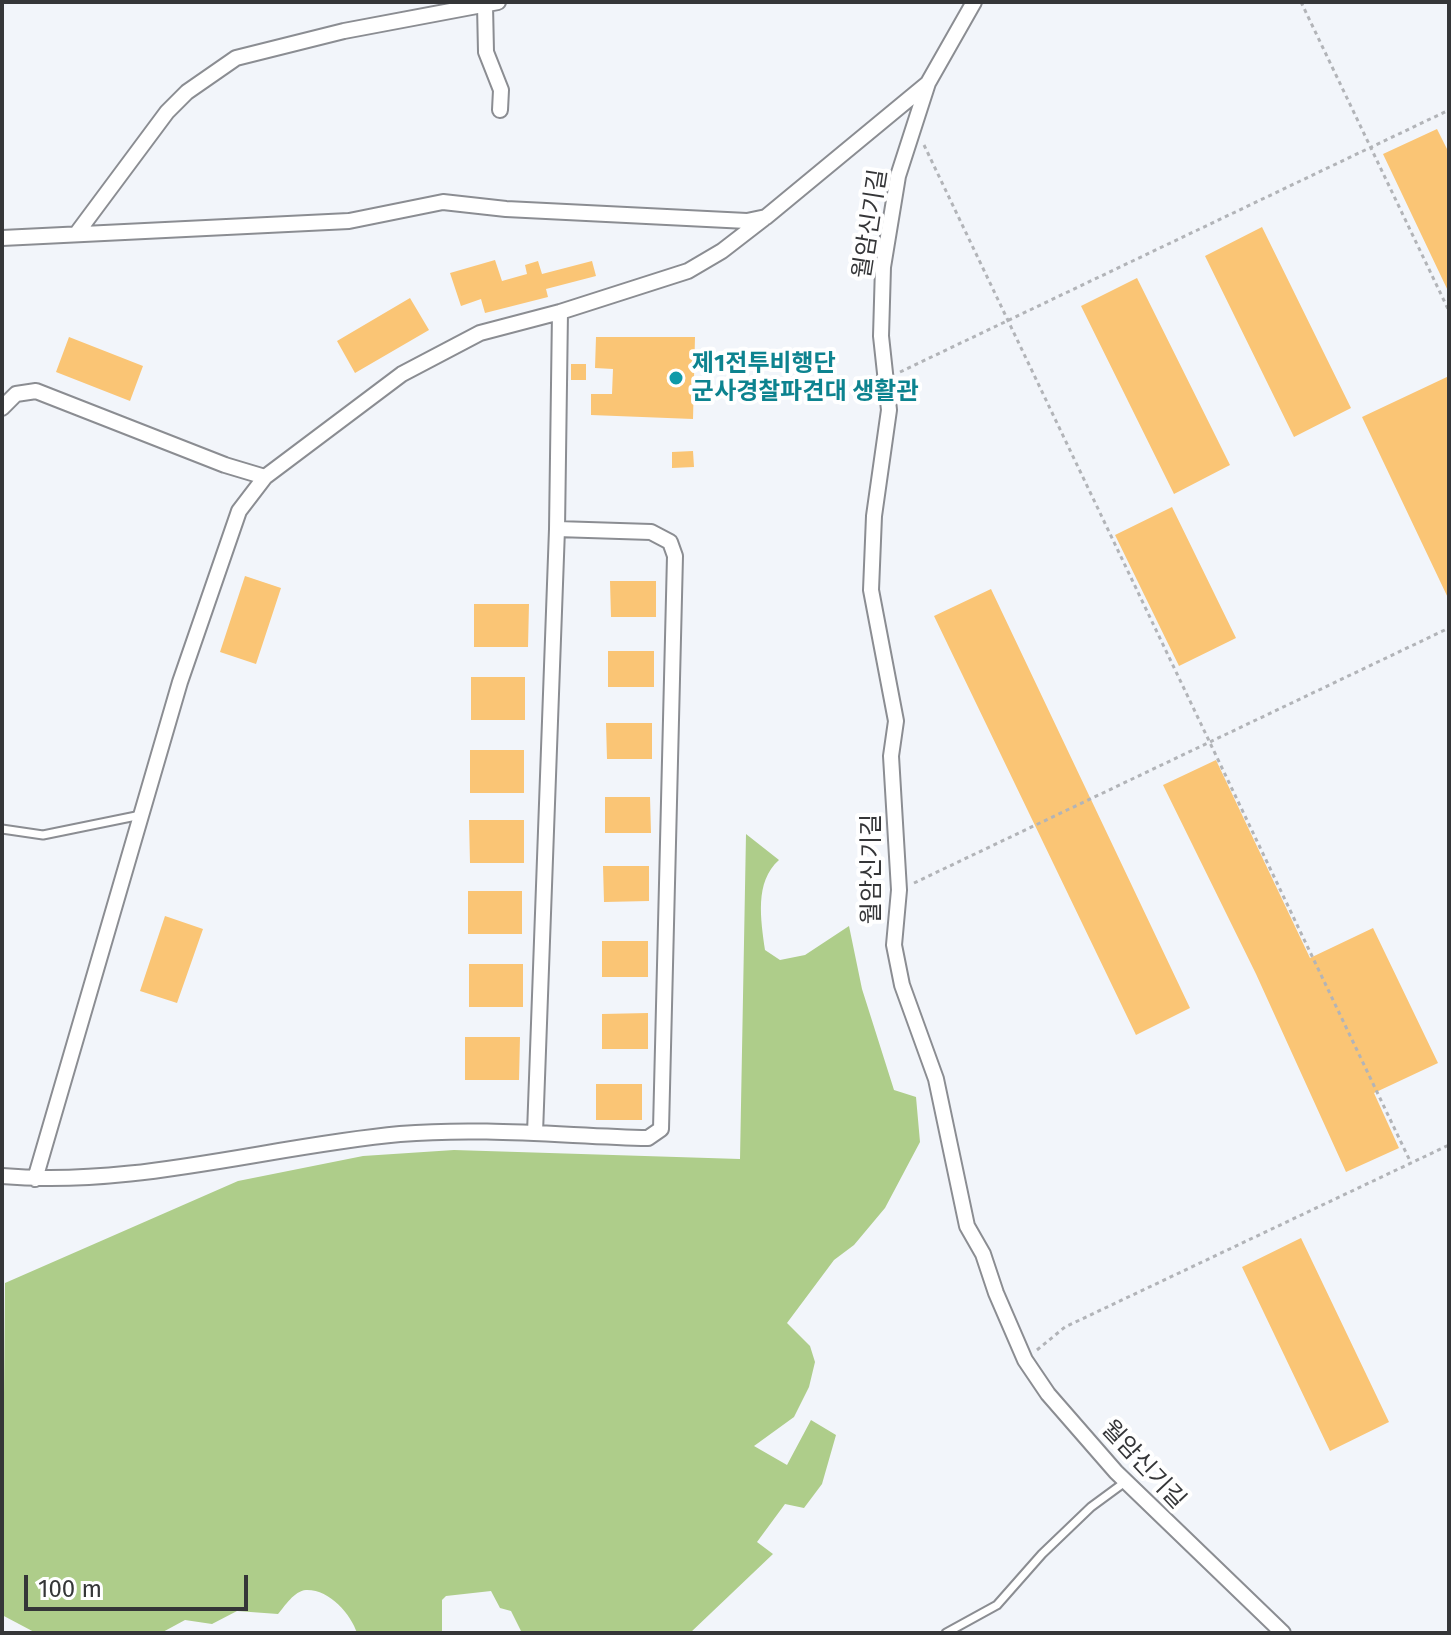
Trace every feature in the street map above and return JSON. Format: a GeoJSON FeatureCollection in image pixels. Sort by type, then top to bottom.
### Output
{"type":"FeatureCollection","features":[{"type":"Feature","properties":{"kind":"street","name":"월암신기길"},"geometry":{"type":"LineString","coordinates":[[974,2],[928,83],[898,176],[883,267],[881,336],[887,438],[874,516],[871,590],[896,721],[891,756],[899,890],[894,945],[902,985],[936,1079],[967,1226],[983,1254],[1025,1360],[1048,1394],[1125,1482],[1283,1633]]}},
{"type":"Feature","properties":{"kind":"street"},"geometry":{"type":"LineString","coordinates":[[77,233],[167,112],[187,92],[236,58],[451,8],[491,4],[486,52],[501,90],[500,110]]}},
{"type":"Feature","properties":{"kind":"street"},"geometry":{"type":"LineString","coordinates":[[35,1179],[180,682],[239,511],[265,477],[402,374],[480,333],[560,312],[688,271],[722,251],[928,83]]}},
{"type":"Feature","properties":{"kind":"street"},"geometry":{"type":"LineString","coordinates":[[2,238],[349,221],[443,202],[506,209],[747,221],[766,217]]}},
{"type":"Feature","properties":{"kind":"street"},"geometry":{"type":"LineString","coordinates":[[535,1133],[557,529],[560,312]]}},
{"type":"Feature","properties":{"kind":"street"},"geometry":{"type":"LineString","coordinates":[[2,408],[16,394],[36,391],[225,465],[265,477]]}},
{"type":"Feature","properties":{"kind":"street"},"geometry":{"type":"LineString","coordinates":[[2,1176],[81,1179],[400,1134],[479,1130],[648,1138],[661,1129],[675,556],[670,542],[651,532],[557,529]]}},
{"type":"Feature","properties":{"kind":"lane"},"geometry":{"type":"LineString","coordinates":[[2,829],[43,835],[141,815]]}},
{"type":"Feature","properties":{"kind":"lane"},"geometry":{"type":"LineString","coordinates":[[946,1633],[997,1605],[1042,1554],[1091,1507],[1125,1482]]}},
{"type":"Feature","properties":{"kind":"path"},"geometry":{"type":"LineString","coordinates":[[1301,2],[1449,311]]}},
{"type":"Feature","properties":{"kind":"path"},"geometry":{"type":"LineString","coordinates":[[885,379],[1449,110]]}},
{"type":"Feature","properties":{"kind":"path"},"geometry":{"type":"LineString","coordinates":[[915,125],[1212,740],[1411,1163]]}},
{"type":"Feature","properties":{"kind":"path"},"geometry":{"type":"LineString","coordinates":[[899,890],[1449,628]]}},
{"type":"Feature","properties":{"kind":"path"},"geometry":{"type":"LineString","coordinates":[[1025,1360],[1065,1327],[1449,1145]]}},
{"type":"Feature","properties":{"kind":"green space"},"geometry":{"type":"Polygon","coordinates":[[[746,834],[779,860],[766,879],[761,902],[765,950],[780,960],[805,955],[849,926],[862,989],[894,1090],[916,1097],[920,1142],[885,1208],[854,1245],[834,1260],[787,1323],[810,1346],[815,1362],[809,1387],[794,1417],[754,1446],[787,1465],[811,1420],[836,1435],[822,1484],[804,1508],[785,1504],[757,1542],[773,1554],[690,1633],[522,1633],[511,1611],[500,1608],[491,1591],[446,1596],[442,1600],[442,1633],[357,1633],[350,1618],[331,1598],[306,1590],[294,1596],[278,1614],[237,1611],[212,1624],[185,1620],[161,1633],[36,1633],[2,1615],[5,1283],[238,1181],[363,1156],[454,1150],[740,1159],[746,834]]]}},
{"type":"Feature","properties":{"kind":"building"},"geometry":{"type":"Polygon","coordinates":[[[1437,129],[1449,153],[1449,293],[1383,154],[1437,129]]]}},
{"type":"Feature","properties":{"kind":"building"},"geometry":{"type":"Polygon","coordinates":[[[1262,227],[1351,408],[1294,437],[1205,256],[1262,227]]]}},
{"type":"Feature","properties":{"kind":"building"},"geometry":{"type":"Polygon","coordinates":[[[495,260],[502,281],[527,274],[525,265],[538,261],[542,274],[592,261],[596,276],[546,289],[548,297],[485,313],[481,299],[461,306],[450,273],[495,260]]]}},
{"type":"Feature","properties":{"kind":"building"},"geometry":{"type":"Polygon","coordinates":[[[1137,278],[1230,465],[1174,494],[1081,306],[1137,278]]]}},
{"type":"Feature","properties":{"kind":"building"},"geometry":{"type":"Polygon","coordinates":[[[410,298],[429,330],[355,373],[337,341],[410,298]]]}},
{"type":"Feature","properties":{"kind":"building"},"geometry":{"type":"Polygon","coordinates":[[[69,337],[143,366],[130,401],[56,372],[69,337]]]}},
{"type":"Feature","properties":{"kind":"building"},"geometry":{"type":"Polygon","coordinates":[[[596,337],[695,337],[693,419],[591,415],[591,394],[612,394],[613,369],[595,368],[596,337]]]}},
{"type":"Feature","properties":{"kind":"building"},"geometry":{"type":"Polygon","coordinates":[[[571,364],[586,364],[586,380],[571,380],[571,364]]]}},
{"type":"Feature","properties":{"kind":"building"},"geometry":{"type":"Polygon","coordinates":[[[1449,376],[1449,600],[1362,417],[1449,376]]]}},
{"type":"Feature","properties":{"kind":"building"},"geometry":{"type":"Polygon","coordinates":[[[693,451],[694,467],[672,468],[672,452],[693,451]]]}},
{"type":"Feature","properties":{"kind":"building"},"geometry":{"type":"Polygon","coordinates":[[[1172,507],[1236,638],[1179,666],[1115,535],[1172,507]]]}},
{"type":"Feature","properties":{"kind":"building"},"geometry":{"type":"Polygon","coordinates":[[[245,576],[281,588],[256,664],[220,652],[245,576]]]}},
{"type":"Feature","properties":{"kind":"building"},"geometry":{"type":"Polygon","coordinates":[[[610,581],[656,581],[656,617],[611,617],[610,581]]]}},
{"type":"Feature","properties":{"kind":"building"},"geometry":{"type":"Polygon","coordinates":[[[991,589],[1190,1008],[1136,1035],[934,616],[991,589]]]}},
{"type":"Feature","properties":{"kind":"building"},"geometry":{"type":"Polygon","coordinates":[[[474,604],[529,604],[528,647],[474,647],[474,604]]]}},
{"type":"Feature","properties":{"kind":"building"},"geometry":{"type":"Polygon","coordinates":[[[608,651],[654,651],[654,687],[608,687],[608,651]]]}},
{"type":"Feature","properties":{"kind":"building"},"geometry":{"type":"Polygon","coordinates":[[[471,677],[525,677],[525,720],[471,720],[471,677]]]}},
{"type":"Feature","properties":{"kind":"building"},"geometry":{"type":"Polygon","coordinates":[[[606,723],[652,723],[652,759],[607,759],[606,723]]]}},
{"type":"Feature","properties":{"kind":"building"},"geometry":{"type":"Polygon","coordinates":[[[470,750],[524,750],[524,793],[470,793],[470,750]]]}},
{"type":"Feature","properties":{"kind":"building"},"geometry":{"type":"Polygon","coordinates":[[[1216,760],[1310,958],[1373,928],[1438,1063],[1374,1093],[1399,1148],[1346,1172],[1256,974],[1163,785],[1216,760]]]}},
{"type":"Feature","properties":{"kind":"building"},"geometry":{"type":"Polygon","coordinates":[[[605,797],[650,797],[651,833],[605,833],[605,797]]]}},
{"type":"Feature","properties":{"kind":"building"},"geometry":{"type":"Polygon","coordinates":[[[469,820],[524,820],[524,863],[470,863],[469,820]]]}},
{"type":"Feature","properties":{"kind":"building"},"geometry":{"type":"Polygon","coordinates":[[[603,866],[649,866],[649,901],[604,902],[603,866]]]}},
{"type":"Feature","properties":{"kind":"building"},"geometry":{"type":"Polygon","coordinates":[[[468,891],[522,891],[522,934],[468,934],[468,891]]]}},
{"type":"Feature","properties":{"kind":"building"},"geometry":{"type":"Polygon","coordinates":[[[165,916],[203,929],[177,1003],[140,991],[165,916]]]}},
{"type":"Feature","properties":{"kind":"building"},"geometry":{"type":"Polygon","coordinates":[[[602,941],[648,941],[648,977],[602,977],[602,941]]]}},
{"type":"Feature","properties":{"kind":"building"},"geometry":{"type":"Polygon","coordinates":[[[469,964],[523,964],[523,1007],[469,1007],[469,964]]]}},
{"type":"Feature","properties":{"kind":"building"},"geometry":{"type":"Polygon","coordinates":[[[648,1013],[648,1049],[602,1049],[602,1014],[648,1013]]]}},
{"type":"Feature","properties":{"kind":"building"},"geometry":{"type":"Polygon","coordinates":[[[465,1037],[520,1037],[519,1080],[465,1080],[465,1037]]]}},
{"type":"Feature","properties":{"kind":"building"},"geometry":{"type":"Polygon","coordinates":[[[596,1084],[642,1084],[642,1120],[596,1120],[596,1084]]]}},
{"type":"Feature","properties":{"kind":"building"},"geometry":{"type":"Polygon","coordinates":[[[1301,1238],[1389,1422],[1330,1451],[1242,1267],[1301,1238]]]}},
{"type":"Feature","properties":{"kind":"place","name":"제1전투비행단 군사경찰파견대 생활관"},"geometry":{"type":"Point","coordinates":[676,378]}}]}
